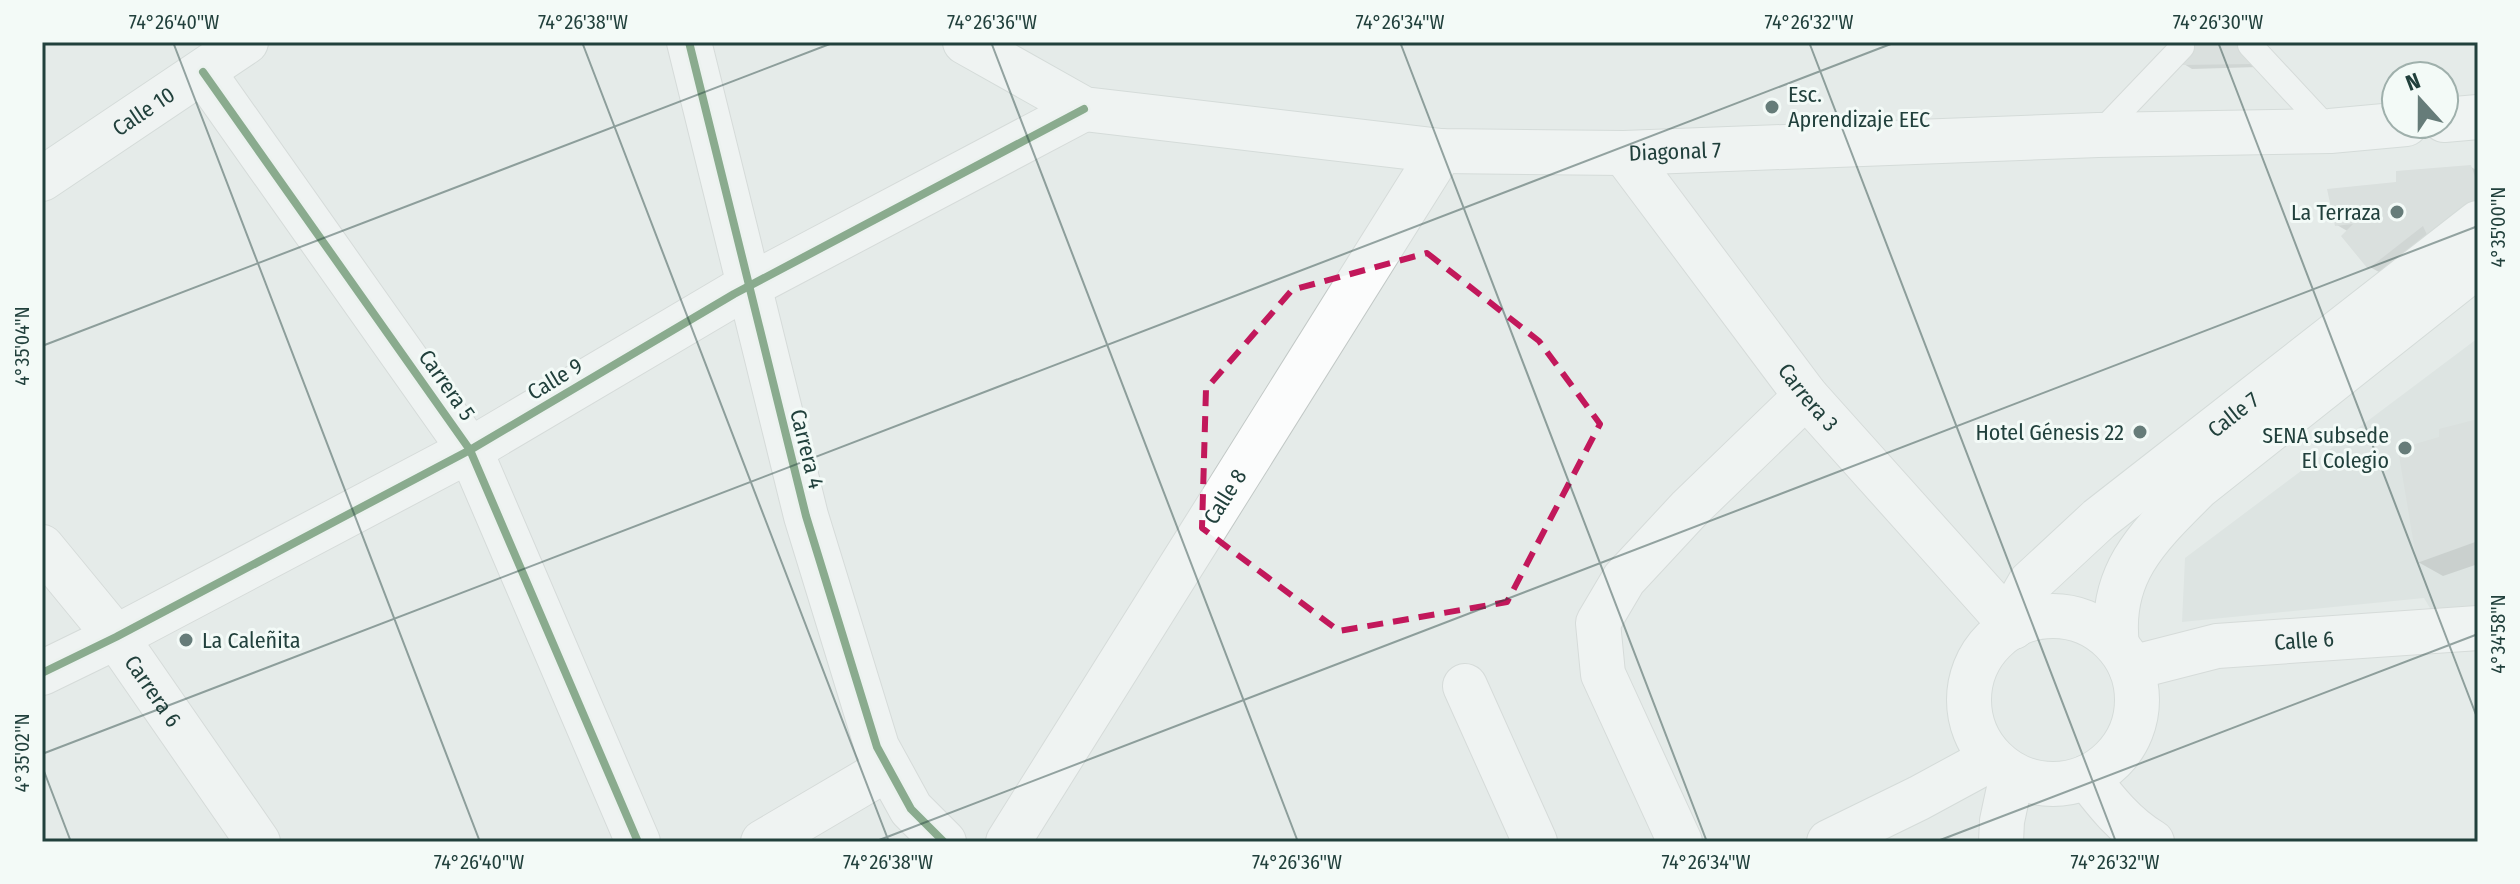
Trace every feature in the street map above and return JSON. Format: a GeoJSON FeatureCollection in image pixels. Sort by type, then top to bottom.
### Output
{"type":"FeatureCollection","features":[{"type":"Feature","properties":{"kind":"street","name":"Calle 10"},"geometry":{"type":"LineString","coordinates":[[42,179],[246,42]]}},
{"type":"Feature","properties":{"kind":"street","name":"Carrera 4"},"geometry":{"type":"LineString","coordinates":[[689,42],[806,516],[877,747],[911,809],[944,842]]}},
{"type":"Feature","properties":{"kind":"street","name":"Diagonal 7"},"geometry":{"type":"LineString","coordinates":[[965,42],[1084,109],[1441,151],[1624,153],[2098,135],[2330,131],[2380,126]]}},
{"type":"Feature","properties":{"kind":"street","name":"Carrera 5"},"geometry":{"type":"LineString","coordinates":[[203,72],[470,450],[638,842]]}},
{"type":"Feature","properties":{"kind":"street","name":"Calle 9"},"geometry":{"type":"LineString","coordinates":[[42,673],[470,450],[748,288],[1084,109]]}},
{"type":"Feature","properties":{"kind":"street","name":"Calle 8"},"geometry":{"type":"LineString","coordinates":[[1008,842],[1441,151]]}},
{"type":"Feature","properties":{"kind":"street","name":"Carrera 3"},"geometry":{"type":"LineString","coordinates":[[1624,153],[1806,396],[2013,627]]}},
{"type":"Feature","properties":{"kind":"street","name":"Calle 7"},"geometry":{"type":"LineString","coordinates":[[2013,627],[2018,604],[2030,583],[2099,519],[2478,223]]}},
{"type":"Feature","properties":{"kind":"street","name":"Calle 7"},"geometry":{"type":"LineString","coordinates":[[2124,656],[2115,628],[2119,600],[2128,568],[2158,528],[2198,487],[2478,265]]}},
{"type":"Feature","properties":{"kind":"street"},"geometry":{"type":"LineString","coordinates":[[1680,842],[1603,674],[1598,623],[1624,579],[1690,508],[1806,396]]}},
{"type":"Feature","properties":{"kind":"street","name":"Carrera 6"},"geometry":{"type":"LineString","coordinates":[[42,547],[116,637],[258,842]]}},
{"type":"Feature","properties":{"kind":"street"},"geometry":{"type":"LineString","coordinates":[[2049,616],[2068,618],[2086,623],[2124,656],[2136,688],[2137,710],[2132,731],[2106,766],[2087,777],[2049,785],[2002,767],[1978,741],[1971,720],[1970,688],[1981,656],[1995,639],[2013,627],[2030,619],[2049,616]]}},
{"type":"Feature","properties":{"kind":"street","name":"Calle 6"},"geometry":{"type":"LineString","coordinates":[[2124,656],[2217,646],[2478,628]]}},
{"type":"Feature","properties":{"kind":"street"},"geometry":{"type":"LineString","coordinates":[[1465,686],[1535,842]]}},
{"type":"Feature","properties":{"kind":"street"},"geometry":{"type":"LineString","coordinates":[[1829,842],[1919,798],[2002,767]]}},
{"type":"Feature","properties":{"kind":"street"},"geometry":{"type":"LineString","coordinates":[[2001,842],[2002,767]]}},
{"type":"Feature","properties":{"kind":"street"},"geometry":{"type":"LineString","coordinates":[[763,842],[887,769]]}},
{"type":"Feature","properties":{"kind":"street"},"geometry":{"type":"LineString","coordinates":[[2087,777],[2127,824],[2152,842]]}},
{"type":"Feature","properties":{"kind":"lane"},"geometry":{"type":"LineString","coordinates":[[2250,45],[2330,131]]}},
{"type":"Feature","properties":{"kind":"lane"},"geometry":{"type":"LineString","coordinates":[[2098,135],[2182,47]]}},
{"type":"Feature","properties":{"kind":"highlighted area"},"geometry":{"type":"Polygon","coordinates":[[[1427,253],[1539,341],[1600,424],[1507,602],[1339,631],[1202,528],[1206,389],[1292,290],[1427,253]]]}},
{"type":"Feature","properties":{"kind":"shaded area","name":"SENA subsede El Colegio"},"geometry":{"type":"Polygon","coordinates":[[[2478,338],[2478,609],[2434,615],[2424,598],[2182,622],[2185,558],[2478,338]]]}},
{"type":"Feature","properties":{"kind":"building"},"geometry":{"type":"Polygon","coordinates":[[[2181,42],[2250,42],[2251,64],[2182,65],[2181,42]]]}},
{"type":"Feature","properties":{"kind":"building","name":"La Terraza"},"geometry":{"type":"Polygon","coordinates":[[[2471,165],[2478,186],[2478,201],[2428,237],[2423,226],[2368,269],[2341,236],[2353,224],[2335,226],[2327,189],[2396,182],[2396,171],[2471,165]]]}},
{"type":"Feature","properties":{"kind":"building"},"geometry":{"type":"Polygon","coordinates":[[[2478,419],[2478,541],[2417,563],[2398,449],[2439,437],[2439,429],[2478,419]]]}},
{"type":"Feature","properties":{"kind":"cycle path"},"geometry":{"type":"LineString","coordinates":[[689,42],[806,516],[877,747],[911,809],[944,842]]}},
{"type":"Feature","properties":{"kind":"cycle path"},"geometry":{"type":"LineString","coordinates":[[203,72],[470,450],[638,842]]}},
{"type":"Feature","properties":{"kind":"cycle path"},"geometry":{"type":"LineString","coordinates":[[42,673],[470,450],[734,294],[1084,109]]}},
{"type":"Feature","properties":{"kind":"place","name":"Esc. Aprendizaje EEC"},"geometry":{"type":"Point","coordinates":[1772,107]}},
{"type":"Feature","properties":{"kind":"place","name":"La Terraza"},"geometry":{"type":"Point","coordinates":[2397,212]}},
{"type":"Feature","properties":{"kind":"place","name":"Hotel Génesis 22"},"geometry":{"type":"Point","coordinates":[2140,432]}},
{"type":"Feature","properties":{"kind":"place","name":"SENA subsede El Colegio"},"geometry":{"type":"Point","coordinates":[2405,448]}},
{"type":"Feature","properties":{"kind":"place","name":"La Caleñita"},"geometry":{"type":"Point","coordinates":[186,640]}}]}
